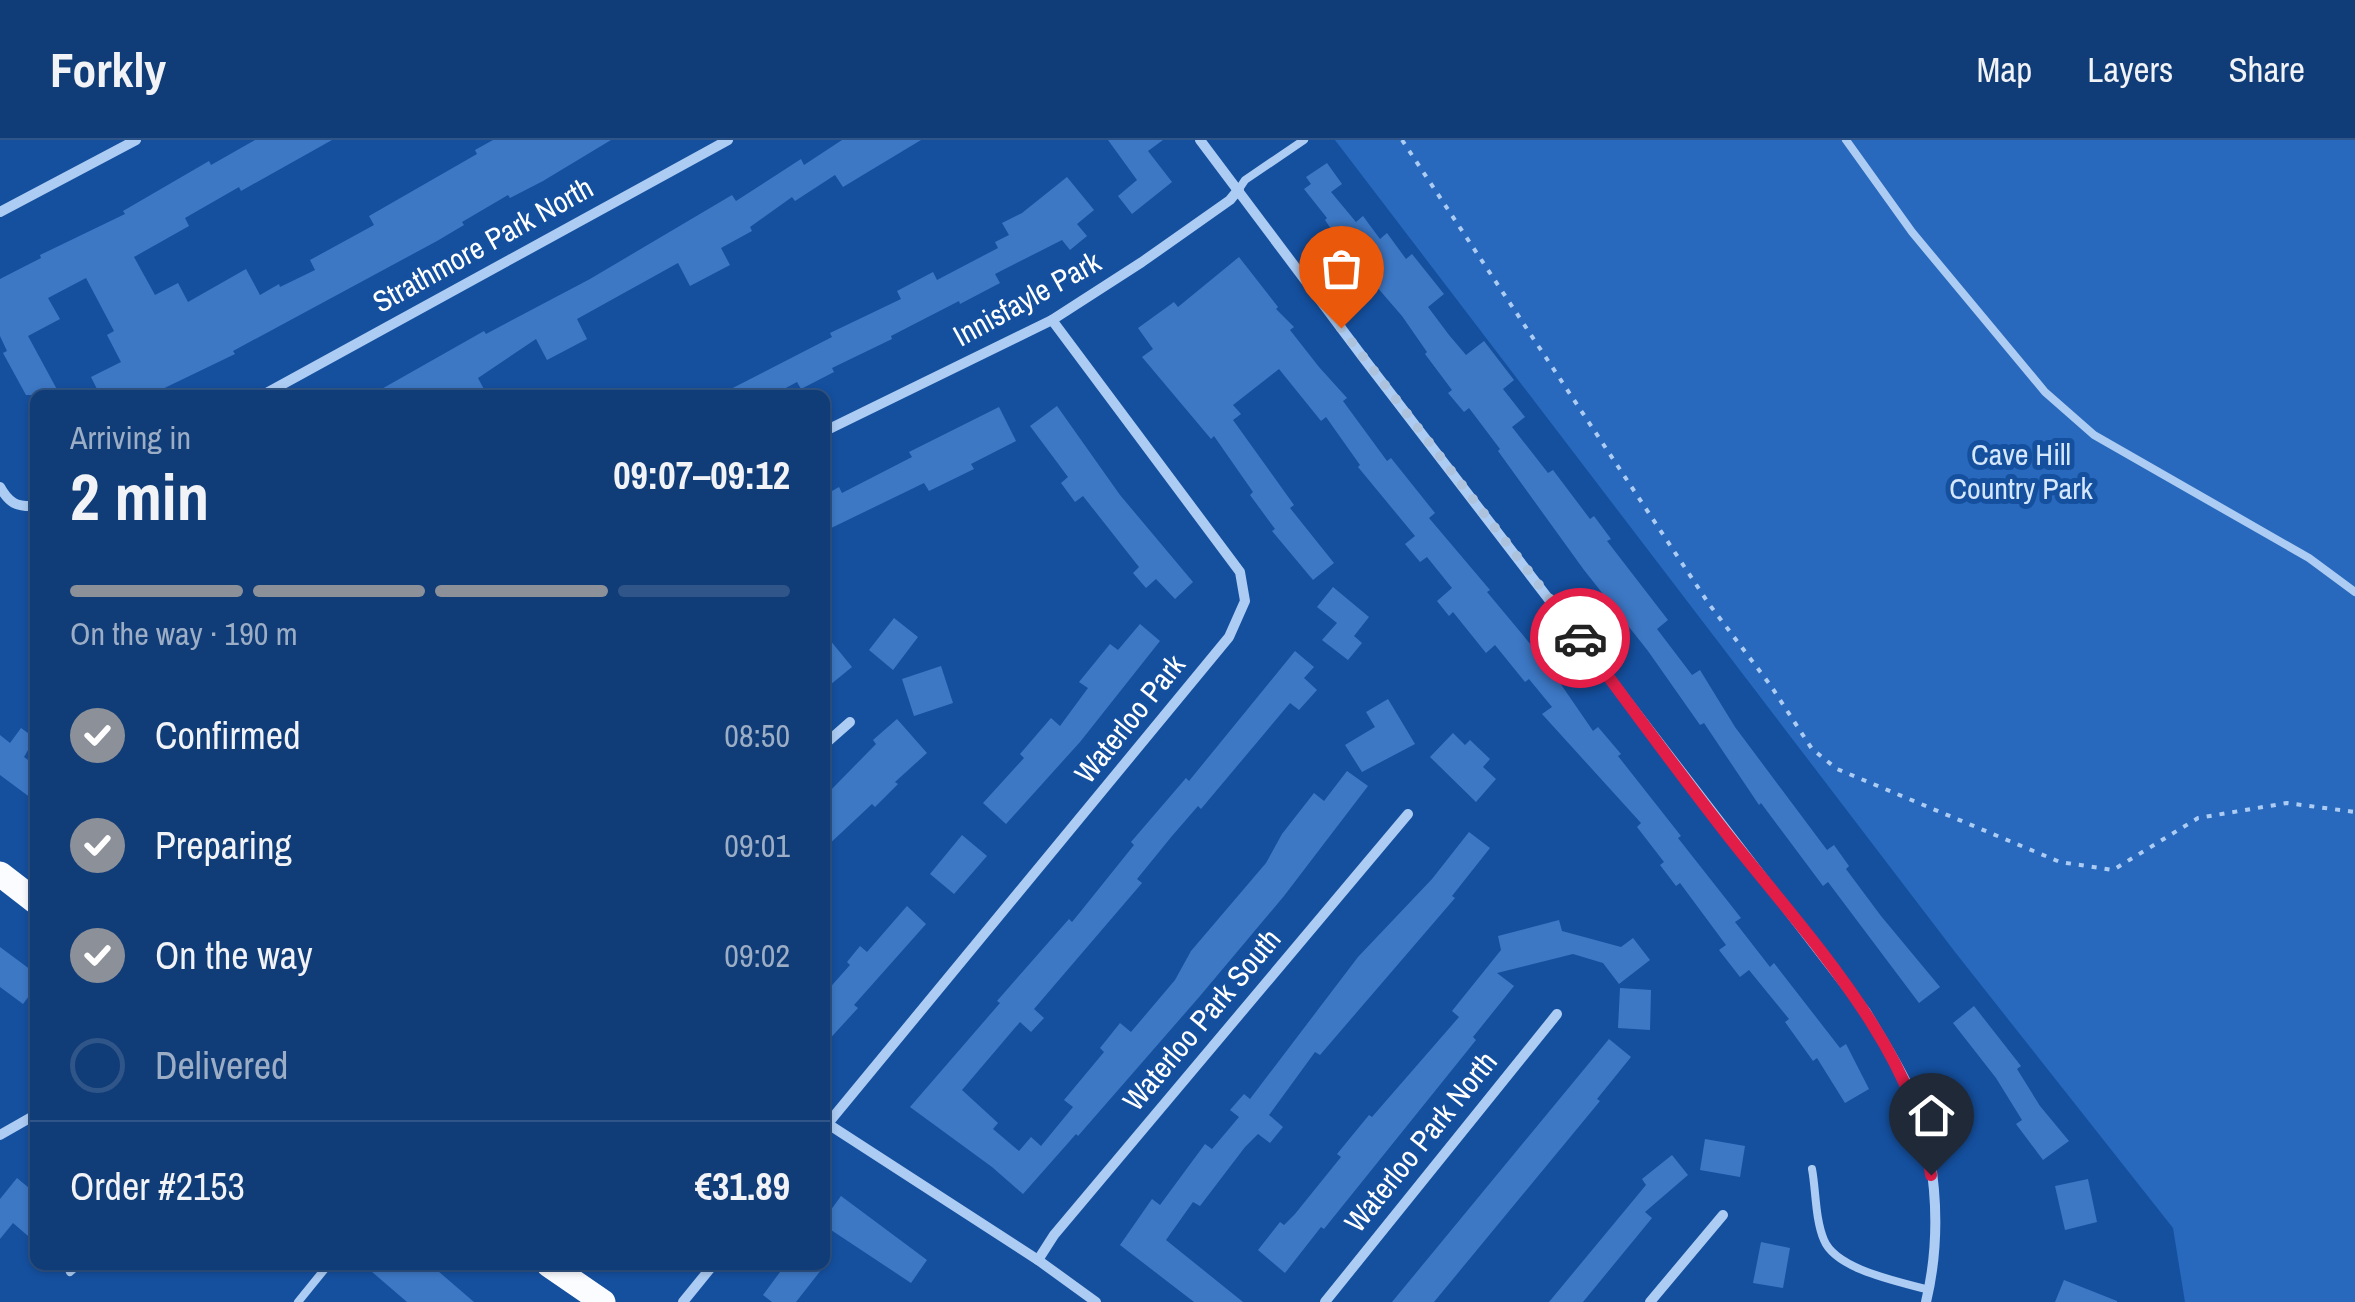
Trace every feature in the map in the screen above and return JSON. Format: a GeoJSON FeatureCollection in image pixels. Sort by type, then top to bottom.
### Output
{"type":"FeatureCollection","features":[{"type":"Feature","properties":{"kind":"main road"},"geometry":{"type":"LineString","coordinates":[[0,874],[30,892]]}},
{"type":"Feature","properties":{"kind":"main road"},"geometry":{"type":"LineString","coordinates":[[557,1270],[603,1302]]}},
{"type":"Feature","properties":{"kind":"street"},"geometry":{"type":"LineString","coordinates":[[0,212],[136,140]]}},
{"type":"Feature","properties":{"kind":"street","name":"Strathmore Park North"},"geometry":{"type":"LineString","coordinates":[[273,390],[728,140]]}},
{"type":"Feature","properties":{"kind":"street"},"geometry":{"type":"LineString","coordinates":[[1200,140],[1866,1012],[1906,1082],[1928,1146],[1934,1204],[1928,1296]]}},
{"type":"Feature","properties":{"kind":"street","name":"Innisfayle Park"},"geometry":{"type":"LineString","coordinates":[[830,430],[1052,320],[1142,262],[1230,200],[1239,189]]}},
{"type":"Feature","properties":{"kind":"street","name":"Waterloo Park"},"geometry":{"type":"LineString","coordinates":[[830,1120],[1229,637],[1244,601],[1240,572],[1052,320]]}},
{"type":"Feature","properties":{"kind":"street"},"geometry":{"type":"LineString","coordinates":[[0,487],[17,506],[30,506]]}},
{"type":"Feature","properties":{"kind":"street"},"geometry":{"type":"LineString","coordinates":[[830,740],[850,722]]}},
{"type":"Feature","properties":{"kind":"street","name":"Waterloo Park South"},"geometry":{"type":"LineString","coordinates":[[1038,1260],[1054,1235],[1408,814]]}},
{"type":"Feature","properties":{"kind":"street","name":"Waterloo Park North"},"geometry":{"type":"LineString","coordinates":[[1325,1302],[1557,1014]]}},
{"type":"Feature","properties":{"kind":"street"},"geometry":{"type":"LineString","coordinates":[[0,1135],[30,1119]]}},
{"type":"Feature","properties":{"kind":"street"},"geometry":{"type":"LineString","coordinates":[[830,1128],[1038,1260],[1096,1302]]}},
{"type":"Feature","properties":{"kind":"street"},"geometry":{"type":"LineString","coordinates":[[1650,1302],[1723,1214]]}},
{"type":"Feature","properties":{"kind":"street"},"geometry":{"type":"LineString","coordinates":[[683,1302],[709,1270]]}},
{"type":"Feature","properties":{"kind":"lane"},"geometry":{"type":"LineString","coordinates":[[1239,189],[1304,140]]}},
{"type":"Feature","properties":{"kind":"lane"},"geometry":{"type":"LineString","coordinates":[[1846,140],[1912,232],[2045,392],[2094,435],[2309,558],[2355,592]]}},
{"type":"Feature","properties":{"kind":"lane"},"geometry":{"type":"LineString","coordinates":[[1812,1169],[1824,1242],[1845,1262],[1928,1296]]}},
{"type":"Feature","properties":{"kind":"lane"},"geometry":{"type":"LineString","coordinates":[[298,1302],[324,1270]]}},
{"type":"Feature","properties":{"kind":"path"},"geometry":{"type":"LineString","coordinates":[[1402,140],[1709,604],[1771,686],[1812,749],[1837,769],[2060,862],[2113,870],[2198,818],[2287,803],[2355,812]]}},
{"type":"Feature","properties":{"kind":"green space","name":"Cave Hill Country Park"},"geometry":{"type":"Polygon","coordinates":[[[1335,140],[2355,140],[2355,1302],[2185,1302],[2173,1228],[1955,952],[1335,140]]]}},
{"type":"Feature","properties":{"kind":"building"},"geometry":{"type":"Polygon","coordinates":[[[255,140],[332,140],[185,218],[189,226],[134,257],[155,295],[178,283],[188,302],[246,269],[260,295],[279,284],[280,287],[315,270],[310,260],[374,225],[369,216],[477,154],[475,150],[493,140],[611,140],[543,181],[510,198],[508,195],[437,241],[233,351],[235,354],[160,390],[98,390],[91,377],[121,362],[107,335],[114,331],[86,278],[48,298],[60,319],[28,336],[57,390],[30,390],[30,395],[26,395],[3,353],[7,351],[0,336],[0,279],[125,214],[123,211],[209,161],[211,165],[255,140]]]}},
{"type":"Feature","properties":{"kind":"building"},"geometry":{"type":"Polygon","coordinates":[[[842,140],[921,140],[843,187],[835,175],[795,201],[792,197],[750,227],[752,231],[721,248],[730,265],[690,286],[678,263],[577,319],[587,339],[547,360],[536,339],[478,378],[484,390],[380,390],[484,331],[486,334],[590,279],[732,195],[736,201],[801,159],[804,165],[842,140]]]}},
{"type":"Feature","properties":{"kind":"building"},"geometry":{"type":"Polygon","coordinates":[[[1108,140],[1163,140],[1148,151],[1172,182],[1132,214],[1118,196],[1137,180],[1108,140]]]}},
{"type":"Feature","properties":{"kind":"building"},"geometry":{"type":"Polygon","coordinates":[[[1327,163],[1342,184],[1331,192],[1356,222],[1363,216],[1380,239],[1387,233],[1406,259],[1412,254],[1444,294],[1428,307],[1466,355],[1484,341],[1514,380],[1503,389],[1525,417],[1512,427],[1548,473],[1553,470],[1590,519],[1594,516],[1611,539],[1607,541],[1668,620],[1657,629],[1692,675],[1700,670],[1735,727],[1827,850],[1834,845],[1849,866],[1846,869],[1881,916],[1940,987],[1919,1003],[1828,882],[1823,886],[1759,805],[1704,723],[1700,725],[1584,570],[1500,449],[1469,408],[1464,412],[1448,393],[1452,390],[1402,316],[1345,250],[1304,189],[1311,184],[1306,177],[1327,163]]]}},
{"type":"Feature","properties":{"kind":"building"},"geometry":{"type":"Polygon","coordinates":[[[1067,177],[1094,210],[1077,224],[1087,236],[1070,250],[1062,240],[995,274],[1000,283],[891,336],[892,339],[832,368],[834,372],[801,389],[797,382],[782,390],[729,390],[832,337],[830,333],[901,299],[897,291],[933,272],[937,280],[998,248],[995,242],[1009,235],[1002,223],[1022,213],[1067,177]]]}},
{"type":"Feature","properties":{"kind":"building"},"geometry":{"type":"Polygon","coordinates":[[[1239,257],[1276,309],[1294,327],[1290,330],[1347,398],[1343,401],[1387,461],[1391,458],[1435,513],[1429,518],[1547,664],[1593,731],[1598,727],[1621,754],[1618,756],[1741,918],[1735,922],[1770,967],[1774,963],[1840,1048],[1846,1044],[1869,1089],[1845,1103],[1817,1058],[1813,1061],[1785,1022],[1789,1019],[1749,970],[1740,977],[1719,950],[1726,945],[1680,883],[1676,886],[1660,865],[1664,862],[1637,827],[1641,823],[1542,714],[1552,707],[1495,645],[1486,653],[1453,612],[1449,616],[1437,601],[1452,588],[1427,557],[1420,562],[1405,544],[1415,536],[1358,467],[1326,417],[1321,421],[1279,369],[1233,405],[1241,414],[1233,420],[1294,505],[1290,508],[1334,563],[1313,580],[1272,531],[1275,529],[1250,495],[1253,492],[1214,436],[1211,439],[1142,357],[1153,349],[1138,328],[1174,302],[1178,307],[1239,257]]]}},
{"type":"Feature","properties":{"kind":"building"},"geometry":{"type":"Polygon","coordinates":[[[1057,406],[1120,495],[1193,582],[1175,599],[1156,579],[1146,588],[1133,573],[1139,567],[1083,496],[1075,502],[1061,483],[1068,477],[1030,426],[1057,406]]]}},
{"type":"Feature","properties":{"kind":"building"},"geometry":{"type":"Polygon","coordinates":[[[999,407],[1016,441],[971,464],[974,469],[929,491],[924,483],[830,529],[830,492],[839,487],[842,493],[912,457],[909,452],[999,407]]]}},
{"type":"Feature","properties":{"kind":"building"},"geometry":{"type":"Polygon","coordinates":[[[1333,587],[1369,617],[1354,636],[1362,643],[1348,660],[1322,640],[1337,623],[1317,607],[1333,587]]]}},
{"type":"Feature","properties":{"kind":"building"},"geometry":{"type":"Polygon","coordinates":[[[894,618],[918,637],[893,670],[869,650],[894,618]]]}},
{"type":"Feature","properties":{"kind":"building"},"geometry":{"type":"Polygon","coordinates":[[[1140,624],[1160,641],[1080,742],[1006,824],[983,803],[1024,758],[1020,754],[1051,718],[1060,726],[1088,688],[1079,682],[1110,644],[1118,650],[1140,624]]]}},
{"type":"Feature","properties":{"kind":"building"},"geometry":{"type":"Polygon","coordinates":[[[830,640],[852,667],[830,685],[830,640]]]}},
{"type":"Feature","properties":{"kind":"building"},"geometry":{"type":"Polygon","coordinates":[[[1295,651],[1314,667],[1304,678],[1317,690],[1299,710],[1290,703],[1201,809],[1198,806],[1172,836],[1137,879],[1142,883],[1034,1009],[1044,1018],[1031,1032],[1020,1022],[962,1090],[998,1123],[993,1129],[1019,1151],[1031,1137],[1041,1146],[1073,1107],[1064,1100],[1104,1052],[1100,1048],[1120,1023],[1131,1032],[1175,980],[1191,951],[1266,863],[1282,834],[1314,793],[1324,801],[1347,771],[1368,786],[1284,896],[1200,996],[1023,1194],[910,1107],[1000,1003],[997,1001],[1069,919],[1072,922],[1134,845],[1131,842],[1186,778],[1189,781],[1295,651]]]}},
{"type":"Feature","properties":{"kind":"building"},"geometry":{"type":"Polygon","coordinates":[[[941,666],[953,703],[914,716],[902,679],[941,666]]]}},
{"type":"Feature","properties":{"kind":"building"},"geometry":{"type":"Polygon","coordinates":[[[1388,699],[1415,744],[1362,772],[1345,745],[1375,727],[1366,712],[1388,699]]]}},
{"type":"Feature","properties":{"kind":"building"},"geometry":{"type":"Polygon","coordinates":[[[897,719],[927,753],[875,807],[872,804],[830,843],[830,791],[876,744],[873,740],[897,719]]]}},
{"type":"Feature","properties":{"kind":"building"},"geometry":{"type":"Polygon","coordinates":[[[21,728],[30,734],[30,747],[24,757],[30,761],[30,797],[0,775],[0,735],[10,743],[21,728]]]}},
{"type":"Feature","properties":{"kind":"building"},"geometry":{"type":"Polygon","coordinates":[[[1453,733],[1465,745],[1470,740],[1490,759],[1483,767],[1496,779],[1476,802],[1430,757],[1453,733]]]}},
{"type":"Feature","properties":{"kind":"building"},"geometry":{"type":"Polygon","coordinates":[[[1469,832],[1490,848],[1452,896],[1455,898],[1320,1055],[1315,1052],[1269,1115],[1283,1127],[1270,1143],[1258,1134],[1200,1206],[1193,1202],[1166,1240],[1243,1302],[1194,1302],[1120,1245],[1152,1199],[1160,1205],[1205,1144],[1212,1149],[1239,1117],[1230,1110],[1244,1094],[1250,1099],[1358,957],[1432,879],[1469,832]]]}},
{"type":"Feature","properties":{"kind":"building"},"geometry":{"type":"Polygon","coordinates":[[[962,835],[987,856],[954,894],[930,874],[962,835]]]}},
{"type":"Feature","properties":{"kind":"building"},"geometry":{"type":"Polygon","coordinates":[[[907,906],[926,924],[854,1005],[858,1008],[830,1039],[830,987],[850,965],[847,962],[860,946],[867,952],[907,906]]]}},
{"type":"Feature","properties":{"kind":"building"},"geometry":{"type":"Polygon","coordinates":[[[1559,920],[1562,931],[1621,947],[1633,938],[1650,960],[1619,984],[1603,963],[1573,954],[1497,973],[1514,986],[1473,1037],[1476,1040],[1285,1273],[1258,1250],[1280,1222],[1284,1225],[1295,1214],[1369,1115],[1372,1117],[1459,1017],[1452,1011],[1501,950],[1498,936],[1559,920]]]}},
{"type":"Feature","properties":{"kind":"building"},"geometry":{"type":"Polygon","coordinates":[[[0,947],[30,969],[30,995],[23,1004],[0,987],[0,947]]]}},
{"type":"Feature","properties":{"kind":"building"},"geometry":{"type":"Polygon","coordinates":[[[1620,988],[1651,990],[1650,1030],[1618,1028],[1620,988]]]}},
{"type":"Feature","properties":{"kind":"building"},"geometry":{"type":"Polygon","coordinates":[[[1974,1006],[2021,1066],[2017,1069],[2040,1106],[2069,1141],[2043,1160],[2016,1124],[2022,1120],[1996,1078],[1953,1023],[1974,1006]]]}},
{"type":"Feature","properties":{"kind":"building"},"geometry":{"type":"Polygon","coordinates":[[[1609,1039],[1631,1057],[1597,1099],[1600,1101],[1434,1302],[1392,1302],[1609,1039]]]}},
{"type":"Feature","properties":{"kind":"building"},"geometry":{"type":"Polygon","coordinates":[[[1705,1139],[1745,1146],[1740,1177],[1700,1170],[1705,1139]]]}},
{"type":"Feature","properties":{"kind":"building"},"geometry":{"type":"Polygon","coordinates":[[[1672,1155],[1688,1175],[1645,1212],[1652,1218],[1583,1302],[1549,1302],[1646,1185],[1642,1179],[1672,1155]]]}},
{"type":"Feature","properties":{"kind":"building"},"geometry":{"type":"Polygon","coordinates":[[[17,1178],[30,1189],[30,1238],[13,1223],[0,1239],[0,1199],[17,1178]]]}},
{"type":"Feature","properties":{"kind":"building"},"geometry":{"type":"Polygon","coordinates":[[[2088,1179],[2097,1222],[2065,1230],[2055,1186],[2088,1179]]]}},
{"type":"Feature","properties":{"kind":"building"},"geometry":{"type":"Polygon","coordinates":[[[841,1196],[927,1260],[911,1283],[830,1229],[830,1211],[841,1196]]]}},
{"type":"Feature","properties":{"kind":"building"},"geometry":{"type":"Polygon","coordinates":[[[1761,1242],[1790,1248],[1783,1288],[1753,1283],[1761,1242]]]}},
{"type":"Feature","properties":{"kind":"building"},"geometry":{"type":"Polygon","coordinates":[[[370,1270],[437,1270],[474,1302],[407,1302],[370,1270]]]}},
{"type":"Feature","properties":{"kind":"building"},"geometry":{"type":"Polygon","coordinates":[[[782,1270],[821,1270],[796,1302],[772,1302],[763,1295],[782,1270]]]}},
{"type":"Feature","properties":{"kind":"building"},"geometry":{"type":"Polygon","coordinates":[[[2064,1280],[2117,1301],[2117,1302],[2055,1302],[2064,1280]]]}},
{"type":"Feature","properties":{"kind":"way so far"},"geometry":{"type":"LineString","coordinates":[[1341,328],[1580,638]]}},
{"type":"Feature","properties":{"kind":"route"},"geometry":{"type":"LineString","coordinates":[[1580,638],[1866,1012],[1906,1082],[1928,1146],[1931,1175]]}}]}
